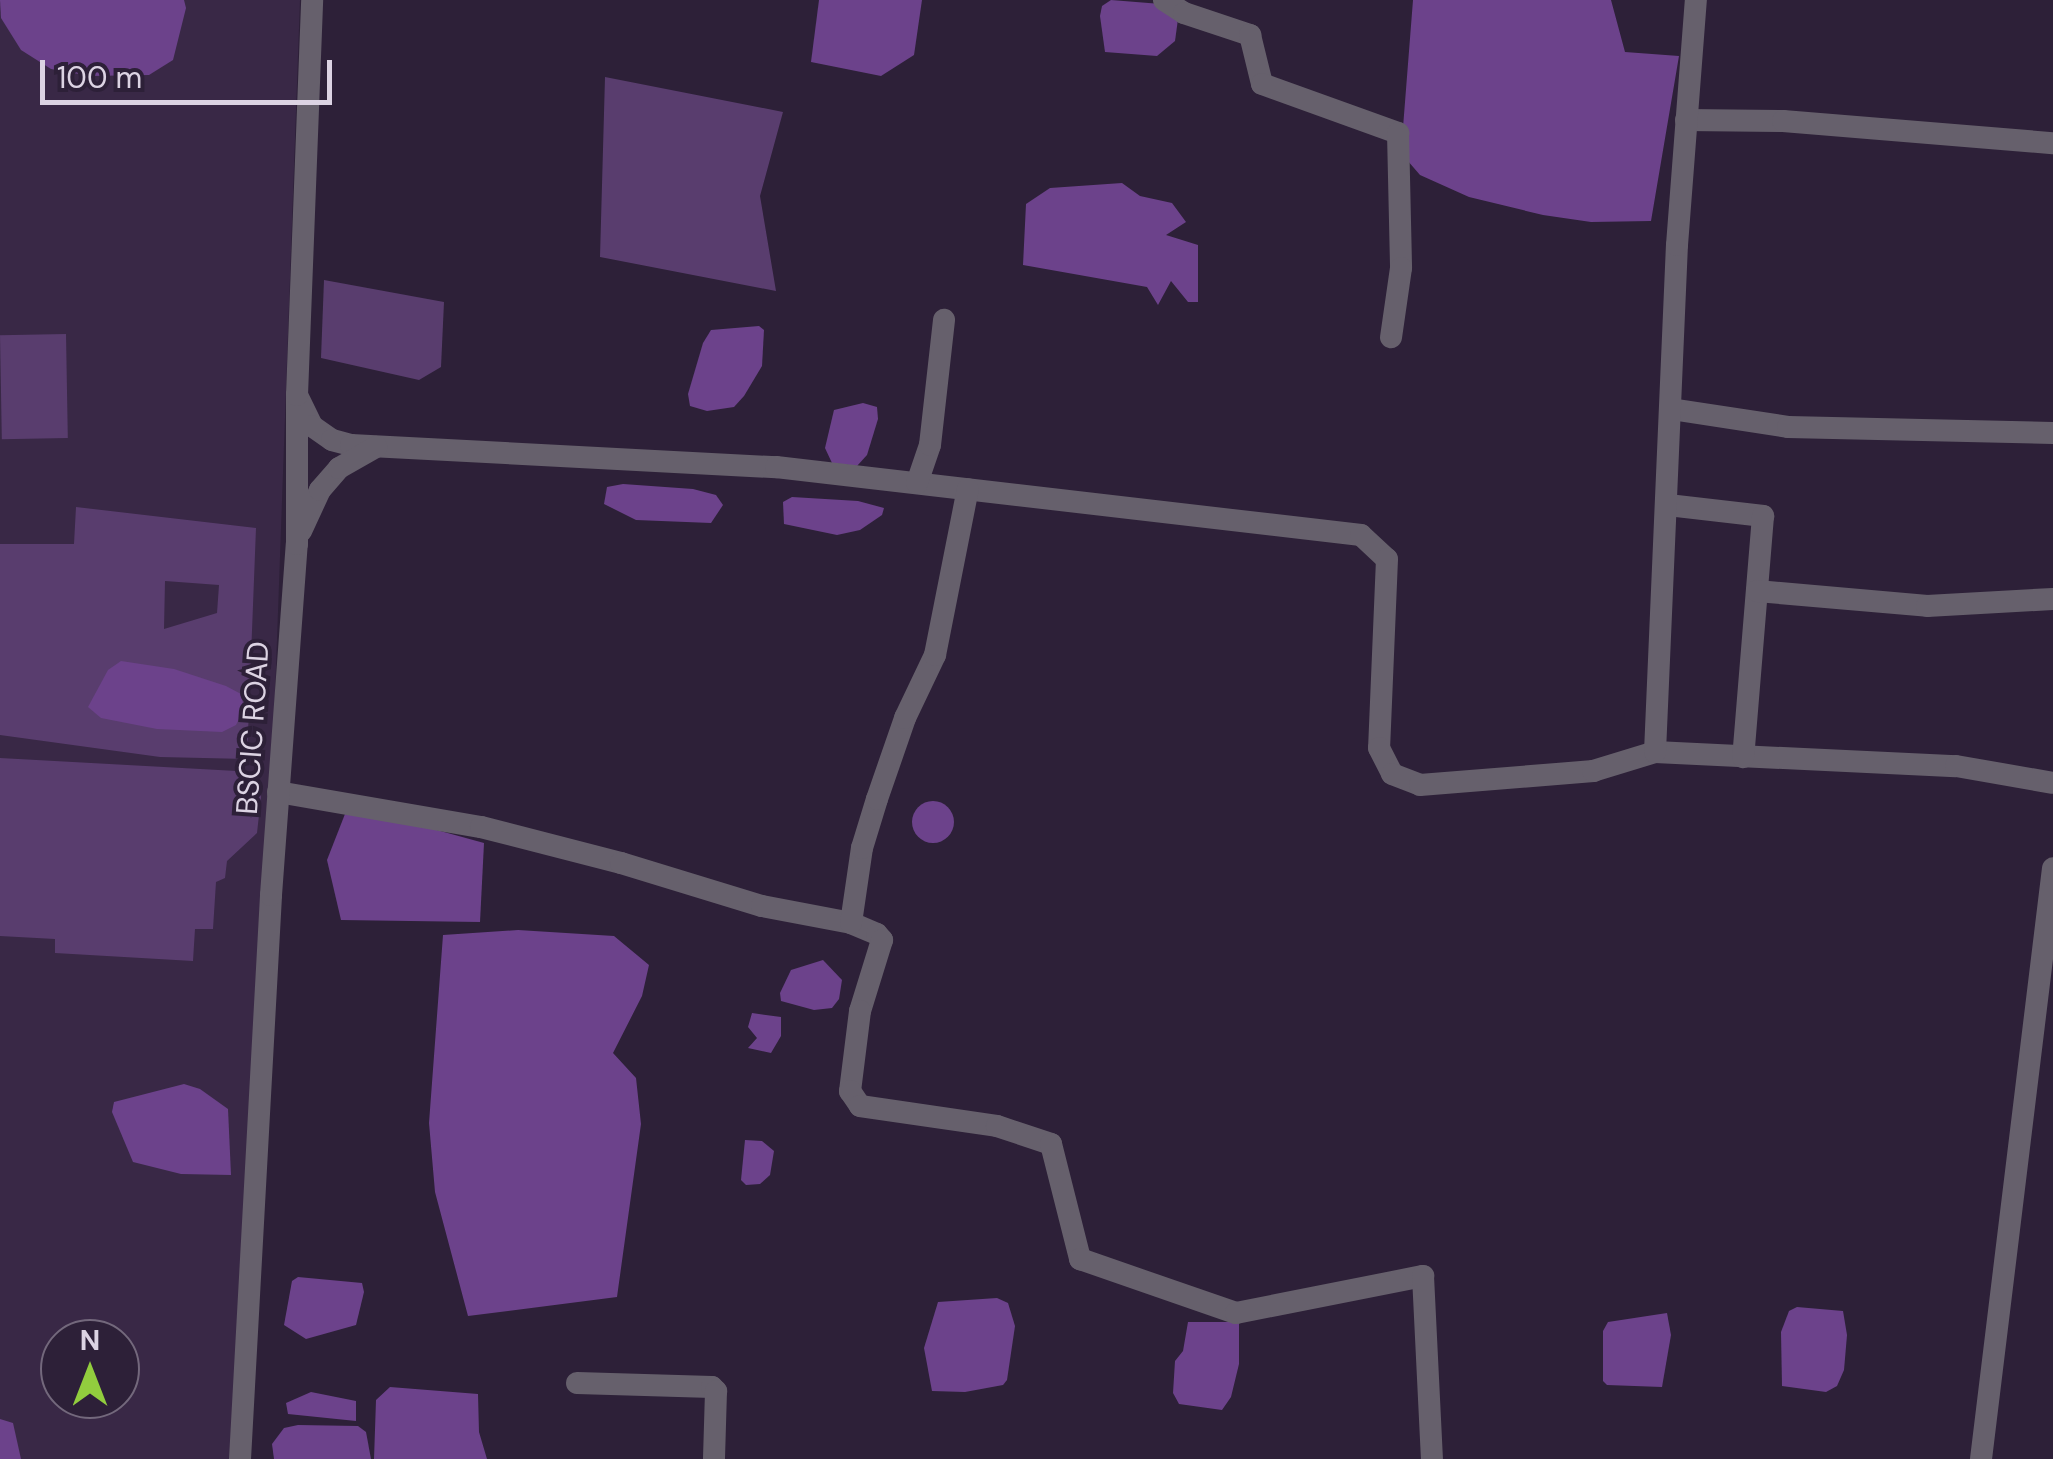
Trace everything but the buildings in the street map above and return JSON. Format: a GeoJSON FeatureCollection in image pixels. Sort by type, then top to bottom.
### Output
{"type":"FeatureCollection","features":[{"type":"Feature","properties":{"kind":"street","name":"BSCIC ROAD"},"geometry":{"type":"LineString","coordinates":[[240,1459],[278,792],[297,544],[297,395],[312,0]]}},
{"type":"Feature","properties":{"kind":"street"},"geometry":{"type":"LineString","coordinates":[[1164,0],[1184,13],[1250,35],[1262,84],[1398,133],[1401,268],[1391,336]]}},
{"type":"Feature","properties":{"kind":"street"},"geometry":{"type":"LineString","coordinates":[[1655,752],[1686,120],[1696,0]]}},
{"type":"Feature","properties":{"kind":"street"},"geometry":{"type":"LineString","coordinates":[[1686,120],[1782,122],[2053,144]]}},
{"type":"Feature","properties":{"kind":"street"},"geometry":{"type":"LineString","coordinates":[[918,482],[930,445],[944,320]]}},
{"type":"Feature","properties":{"kind":"street"},"geometry":{"type":"LineString","coordinates":[[297,395],[312,426],[332,440],[376,447],[776,467],[1361,535],[1387,559],[1379,748],[1392,774],[1420,785],[1593,771],[1655,752],[1956,766],[2053,783]]}},
{"type":"Feature","properties":{"kind":"street"},"geometry":{"type":"LineString","coordinates":[[1671,410],[1788,427],[2053,432]]}},
{"type":"Feature","properties":{"kind":"street"},"geometry":{"type":"LineString","coordinates":[[297,544],[320,490],[339,468],[376,447]]}},
{"type":"Feature","properties":{"kind":"street"},"geometry":{"type":"LineString","coordinates":[[851,924],[862,848],[876,799],[904,718],[935,655],[968,489]]}},
{"type":"Feature","properties":{"kind":"street"},"geometry":{"type":"LineString","coordinates":[[1668,504],[1763,516],[1743,757]]}},
{"type":"Feature","properties":{"kind":"street"},"geometry":{"type":"LineString","coordinates":[[1757,592],[1926,606],[2053,599]]}},
{"type":"Feature","properties":{"kind":"street"},"geometry":{"type":"LineString","coordinates":[[278,792],[480,827],[621,863],[762,906],[851,924],[882,940],[860,1011],[850,1091],[860,1106],[997,1126],[1050,1144],[1080,1259],[1236,1313],[1423,1276],[1432,1459]]}},
{"type":"Feature","properties":{"kind":"street"},"geometry":{"type":"LineString","coordinates":[[1981,1459],[2053,868]]}},
{"type":"Feature","properties":{"kind":"street"},"geometry":{"type":"LineString","coordinates":[[577,1384],[712,1386],[716,1392],[714,1459]]}},
{"type":"Feature","properties":{"kind":"shaded area"},"geometry":{"type":"Polygon","coordinates":[[[0,0],[300,0],[273,751],[234,1459],[0,1459],[0,0]]]}},
{"type":"Feature","properties":{"kind":"shaded area"},"geometry":{"type":"Polygon","coordinates":[[[0,0],[184,0],[186,8],[173,60],[149,75],[90,76],[51,69],[21,50],[1,18],[0,0]]]}},
{"type":"Feature","properties":{"kind":"shaded area"},"geometry":{"type":"Polygon","coordinates":[[[819,0],[922,0],[914,55],[881,76],[811,62],[819,0]]]}},
{"type":"Feature","properties":{"kind":"shaded area"},"geometry":{"type":"Polygon","coordinates":[[[1111,0],[1161,4],[1178,19],[1175,41],[1157,56],[1105,52],[1100,16],[1102,6],[1111,0]]]}},
{"type":"Feature","properties":{"kind":"shaded area"},"geometry":{"type":"Polygon","coordinates":[[[1413,0],[1611,0],[1625,52],[1679,56],[1651,221],[1591,222],[1543,215],[1469,197],[1420,175],[1401,153],[1413,0]]]}},
{"type":"Feature","properties":{"kind":"shaded area"},"geometry":{"type":"Polygon","coordinates":[[[605,77],[783,112],[760,196],[776,291],[600,257],[605,77]]]}},
{"type":"Feature","properties":{"kind":"shaded area"},"geometry":{"type":"Polygon","coordinates":[[[1122,183],[1140,196],[1172,203],[1186,222],[1166,235],[1198,245],[1198,302],[1188,302],[1171,281],[1158,305],[1147,287],[1023,265],[1026,204],[1050,188],[1122,183]]]}},
{"type":"Feature","properties":{"kind":"shaded area"},"geometry":{"type":"Polygon","coordinates":[[[324,280],[444,302],[441,367],[419,380],[321,358],[324,280]]]}},
{"type":"Feature","properties":{"kind":"shaded area"},"geometry":{"type":"Polygon","coordinates":[[[759,326],[764,330],[762,366],[744,396],[734,407],[707,411],[690,406],[688,394],[703,343],[711,330],[759,326]]]}},
{"type":"Feature","properties":{"kind":"shaded area"},"geometry":{"type":"Polygon","coordinates":[[[66,334],[68,438],[2,439],[0,335],[66,334]]]}},
{"type":"Feature","properties":{"kind":"shaded area"},"geometry":{"type":"Polygon","coordinates":[[[863,403],[877,407],[878,419],[867,455],[857,466],[832,463],[825,448],[834,410],[863,403]]]}},
{"type":"Feature","properties":{"kind":"shaded area"},"geometry":{"type":"Polygon","coordinates":[[[623,484],[693,489],[716,495],[723,505],[711,523],[636,520],[604,504],[607,487],[623,484]]]}},
{"type":"Feature","properties":{"kind":"shaded area"},"geometry":{"type":"Polygon","coordinates":[[[792,497],[858,501],[884,508],[882,515],[860,530],[837,535],[784,524],[783,502],[792,497]]]}},
{"type":"Feature","properties":{"kind":"shaded area"},"geometry":{"type":"Polygon","coordinates":[[[76,507],[256,528],[247,759],[160,757],[0,735],[0,544],[74,544],[76,507]],[[165,581],[164,629],[217,613],[219,585],[165,581]]]}},
{"type":"Feature","properties":{"kind":"shaded area"},"geometry":{"type":"Polygon","coordinates":[[[121,661],[174,669],[226,686],[241,694],[244,709],[236,725],[222,732],[157,729],[101,718],[88,707],[108,670],[121,661]]]}},
{"type":"Feature","properties":{"kind":"shaded area"},"geometry":{"type":"Polygon","coordinates":[[[0,758],[255,772],[261,797],[257,833],[227,861],[225,878],[216,882],[213,929],[195,929],[193,961],[55,953],[55,939],[0,936],[0,758]]]}},
{"type":"Feature","properties":{"kind":"shaded area"},"geometry":{"type":"Polygon","coordinates":[[[933,801],[948,807],[954,822],[948,837],[933,843],[918,837],[912,822],[918,807],[933,801]]]}},
{"type":"Feature","properties":{"kind":"shaded area"},"geometry":{"type":"Polygon","coordinates":[[[345,814],[404,821],[484,843],[480,922],[341,920],[327,860],[345,814]]]}},
{"type":"Feature","properties":{"kind":"shaded area"},"geometry":{"type":"Polygon","coordinates":[[[518,930],[614,936],[649,965],[642,996],[613,1053],[636,1078],[641,1124],[617,1297],[468,1316],[435,1192],[429,1123],[443,935],[518,930]]]}},
{"type":"Feature","properties":{"kind":"shaded area"},"geometry":{"type":"Polygon","coordinates":[[[823,960],[842,980],[839,999],[832,1008],[814,1010],[781,1001],[780,993],[791,970],[823,960]]]}},
{"type":"Feature","properties":{"kind":"shaded area"},"geometry":{"type":"Polygon","coordinates":[[[752,1013],[781,1017],[781,1036],[771,1053],[748,1048],[757,1038],[748,1027],[752,1013]]]}},
{"type":"Feature","properties":{"kind":"shaded area"},"geometry":{"type":"Polygon","coordinates":[[[184,1084],[200,1089],[228,1109],[231,1175],[181,1174],[133,1162],[112,1112],[114,1102],[184,1084]]]}},
{"type":"Feature","properties":{"kind":"shaded area"},"geometry":{"type":"Polygon","coordinates":[[[745,1140],[762,1141],[774,1151],[770,1175],[760,1184],[746,1185],[741,1180],[745,1140]]]}},
{"type":"Feature","properties":{"kind":"shaded area"},"geometry":{"type":"Polygon","coordinates":[[[298,1277],[362,1283],[364,1292],[356,1325],[306,1339],[284,1325],[292,1281],[298,1277]]]}},
{"type":"Feature","properties":{"kind":"shaded area"},"geometry":{"type":"Polygon","coordinates":[[[997,1298],[1008,1303],[1015,1326],[1007,1380],[1003,1385],[965,1392],[932,1391],[924,1348],[938,1302],[997,1298]]]}},
{"type":"Feature","properties":{"kind":"shaded area"},"geometry":{"type":"Polygon","coordinates":[[[1797,1307],[1843,1311],[1847,1335],[1844,1370],[1837,1386],[1826,1392],[1782,1386],[1781,1332],[1789,1311],[1797,1307]]]}},
{"type":"Feature","properties":{"kind":"shaded area"},"geometry":{"type":"Polygon","coordinates":[[[1667,1313],[1671,1335],[1662,1387],[1607,1385],[1603,1381],[1603,1331],[1608,1322],[1667,1313]]]}},
{"type":"Feature","properties":{"kind":"shaded area"},"geometry":{"type":"Polygon","coordinates":[[[1188,1322],[1239,1322],[1239,1364],[1231,1397],[1222,1410],[1179,1404],[1173,1393],[1175,1361],[1183,1351],[1188,1322]]]}},
{"type":"Feature","properties":{"kind":"shaded area"},"geometry":{"type":"Polygon","coordinates":[[[390,1387],[478,1394],[479,1432],[487,1459],[374,1459],[376,1400],[390,1387]]]}},
{"type":"Feature","properties":{"kind":"shaded area"},"geometry":{"type":"Polygon","coordinates":[[[311,1392],[356,1401],[356,1421],[288,1414],[286,1403],[311,1392]]]}},
{"type":"Feature","properties":{"kind":"shaded area"},"geometry":{"type":"Polygon","coordinates":[[[0,1419],[13,1423],[21,1459],[0,1459],[0,1419]]]}},
{"type":"Feature","properties":{"kind":"shaded area"},"geometry":{"type":"Polygon","coordinates":[[[358,1426],[366,1432],[371,1459],[274,1459],[272,1444],[284,1428],[358,1426]]]}}]}
